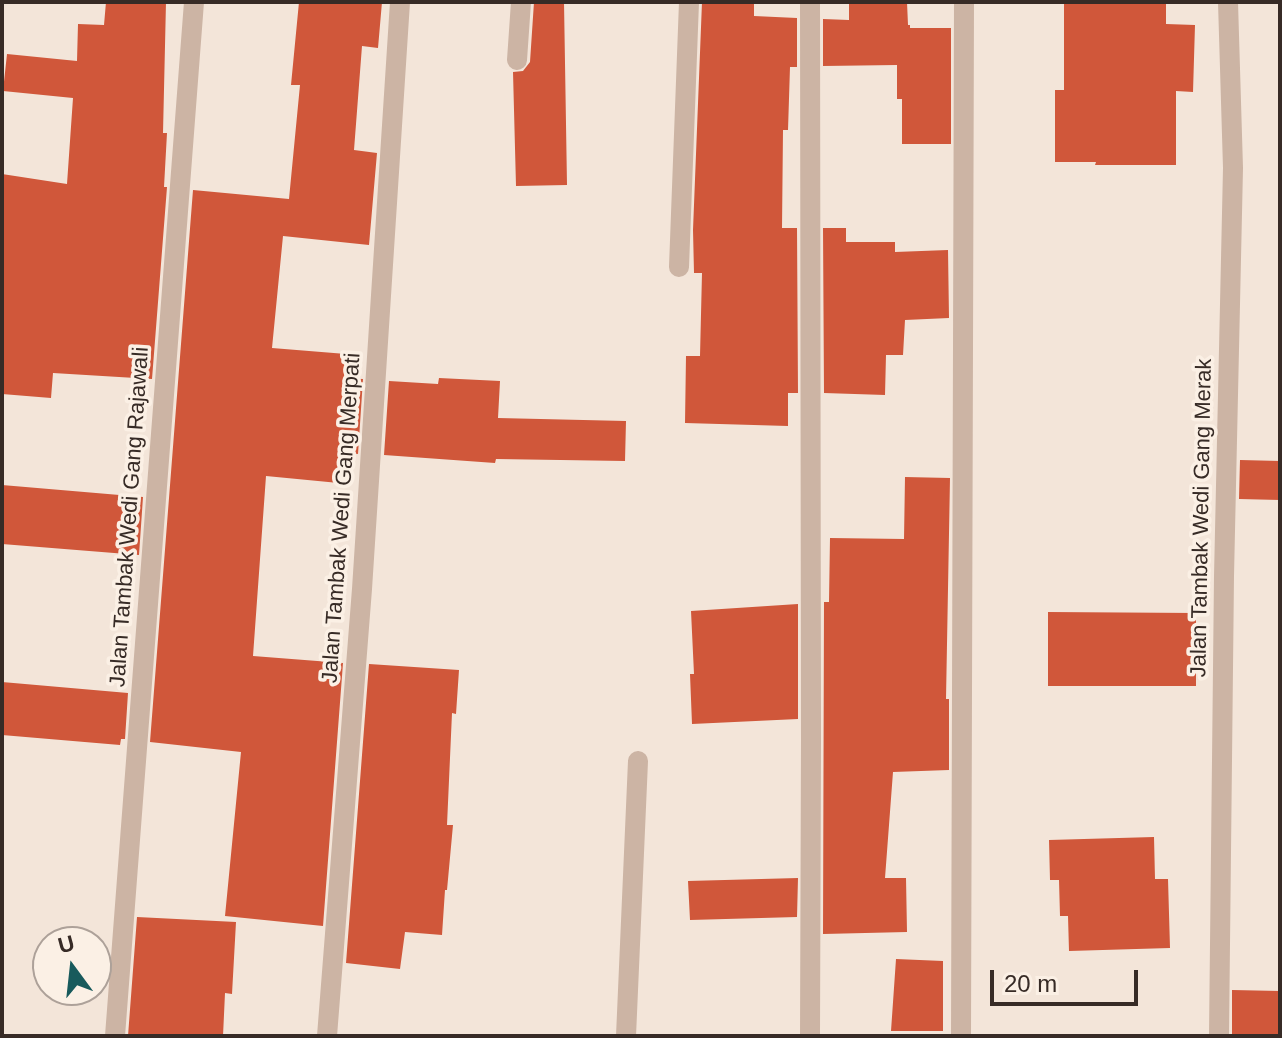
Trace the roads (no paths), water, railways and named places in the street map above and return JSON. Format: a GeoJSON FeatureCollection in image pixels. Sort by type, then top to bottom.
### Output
{"type":"FeatureCollection","features":[{"type":"Feature","properties":{"kind":"street","name":"Jalan Tambak Wedi Gang Rajawali"},"geometry":{"type":"LineString","coordinates":[[115,1036],[194,2]]}},
{"type":"Feature","properties":{"kind":"street","name":"Jalan Tambak Wedi Gang Merpati"},"geometry":{"type":"LineString","coordinates":[[327,1036],[362,589],[400,2]]}},
{"type":"Feature","properties":{"kind":"street"},"geometry":{"type":"LineString","coordinates":[[517,60],[521,2]]}},
{"type":"Feature","properties":{"kind":"street"},"geometry":{"type":"LineString","coordinates":[[679,267],[689,2]]}},
{"type":"Feature","properties":{"kind":"street"},"geometry":{"type":"LineString","coordinates":[[810,2],[810,1036]]}},
{"type":"Feature","properties":{"kind":"street"},"geometry":{"type":"LineString","coordinates":[[961,1036],[964,2]]}},
{"type":"Feature","properties":{"kind":"street","name":"Jalan Tambak Wedi Gang Merak"},"geometry":{"type":"LineString","coordinates":[[1219,1036],[1233,168],[1228,2]]}},
{"type":"Feature","properties":{"kind":"street"},"geometry":{"type":"LineString","coordinates":[[626,1036],[638,761]]}}]}
